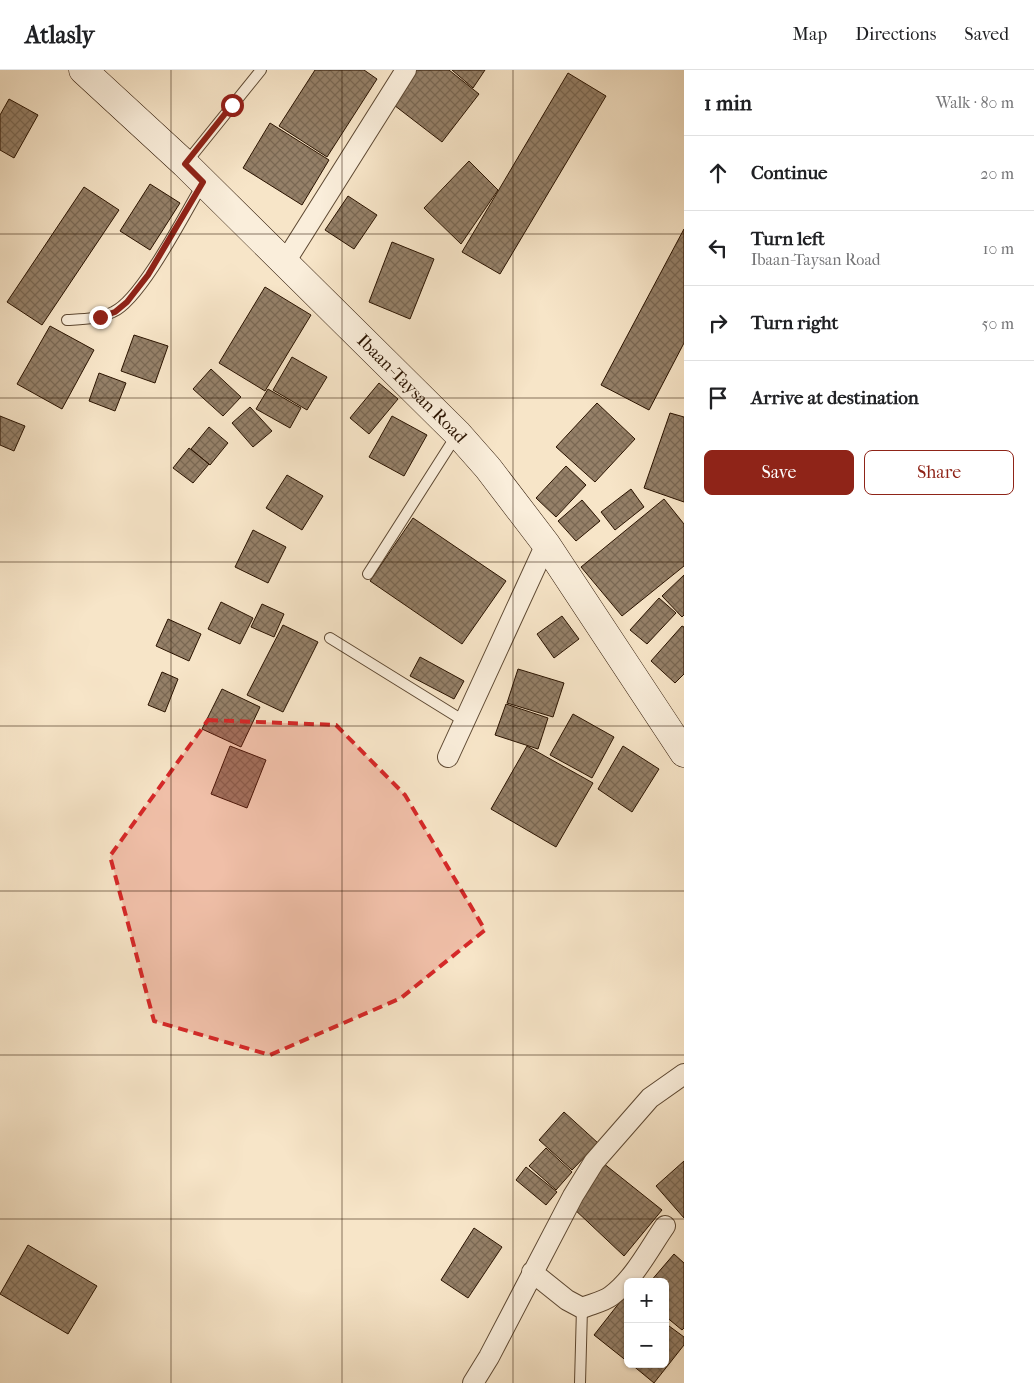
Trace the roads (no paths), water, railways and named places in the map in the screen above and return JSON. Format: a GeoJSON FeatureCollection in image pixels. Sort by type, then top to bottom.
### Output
{"type":"FeatureCollection","features":[{"type":"Feature","properties":{"kind":"main road","name":"Ibaan-Taysan Road"},"geometry":{"type":"LineString","coordinates":[[83,70],[194,173],[458,434],[494,475],[546,544],[684,753]]}},
{"type":"Feature","properties":{"kind":"street"},"geometry":{"type":"LineString","coordinates":[[285,262],[406,70]]}},
{"type":"Feature","properties":{"kind":"street"},"geometry":{"type":"LineString","coordinates":[[448,756],[546,544]]}},
{"type":"Feature","properties":{"kind":"street"},"geometry":{"type":"LineString","coordinates":[[473,1383],[489,1357],[572,1196],[594,1162],[650,1098],[684,1074]]}},
{"type":"Feature","properties":{"kind":"street"},"geometry":{"type":"LineString","coordinates":[[532,1272],[566,1300],[582,1308],[609,1297],[619,1289],[631,1276],[665,1226]]}},
{"type":"Feature","properties":{"kind":"lane"},"geometry":{"type":"LineString","coordinates":[[67,320],[100,317],[115,312],[127,302],[148,275],[194,173],[261,70]]}},
{"type":"Feature","properties":{"kind":"lane"},"geometry":{"type":"LineString","coordinates":[[368,574],[458,434]]}},
{"type":"Feature","properties":{"kind":"lane"},"geometry":{"type":"LineString","coordinates":[[330,638],[464,721]]}},
{"type":"Feature","properties":{"kind":"lane"},"geometry":{"type":"LineString","coordinates":[[580,1383],[582,1308]]}}]}
